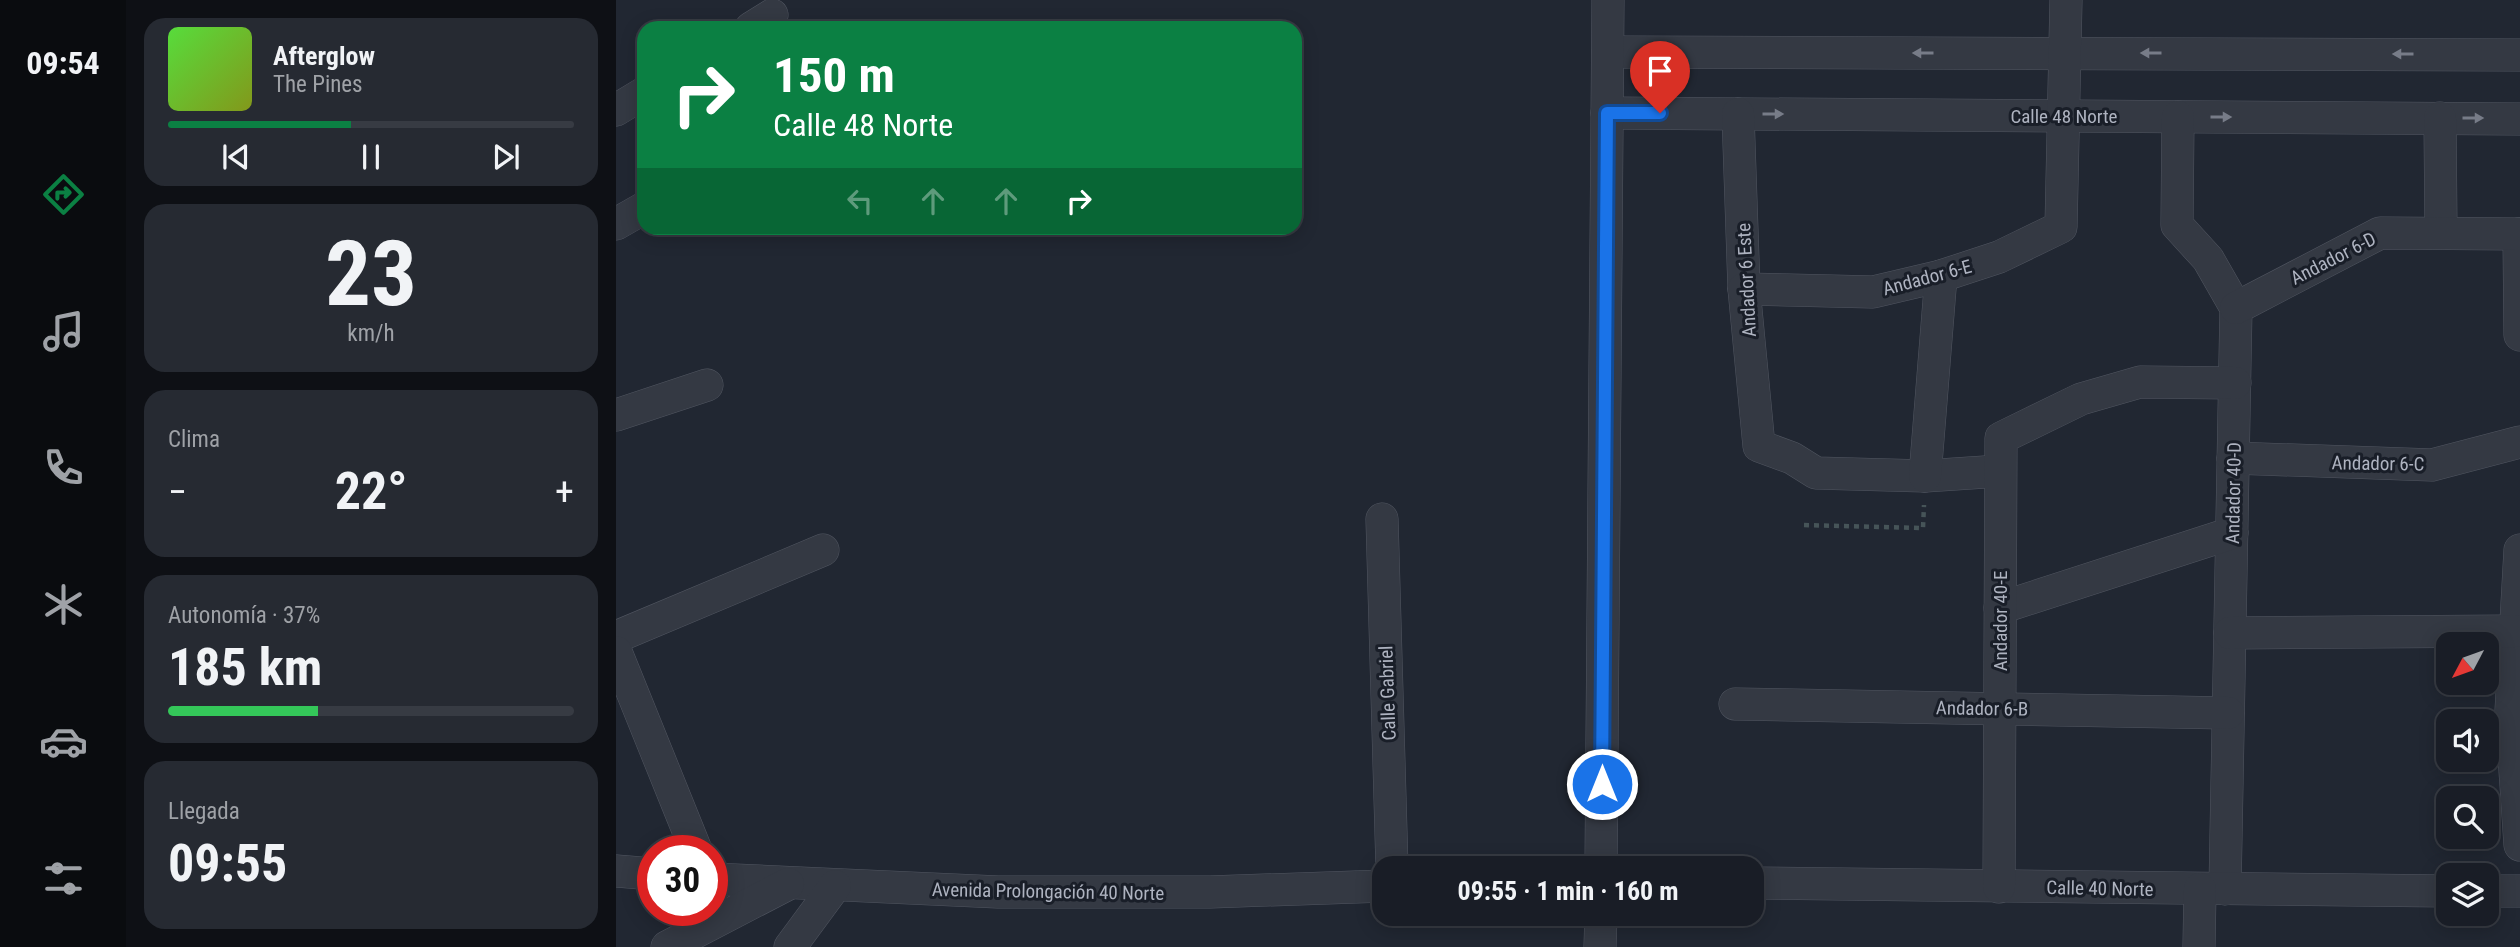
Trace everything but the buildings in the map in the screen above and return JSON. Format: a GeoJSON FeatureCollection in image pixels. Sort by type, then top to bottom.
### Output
{"type":"FeatureCollection","features":[{"type":"Feature","properties":{"kind":"street"},"geometry":{"type":"LineString","coordinates":[[1601,856],[1608,0]]}},
{"type":"Feature","properties":{"kind":"street"},"geometry":{"type":"LineString","coordinates":[[2065,116],[2066,0]]}},
{"type":"Feature","properties":{"kind":"street"},"geometry":{"type":"LineString","coordinates":[[1608,52],[2520,54]]}},
{"type":"Feature","properties":{"kind":"street"},"geometry":{"type":"LineString","coordinates":[[616,110],[637,97]]}},
{"type":"Feature","properties":{"kind":"street","name":"Calle 48 Norte"},"geometry":{"type":"LineString","coordinates":[[1607,113],[2520,118]]}},
{"type":"Feature","properties":{"kind":"street","name":"Andador 6 Este"},"geometry":{"type":"LineString","coordinates":[[1738,114],[1744,289],[1759,446],[1792,458],[1816,473],[1925,476]]}},
{"type":"Feature","properties":{"kind":"street","name":"Andador 6-E"},"geometry":{"type":"LineString","coordinates":[[1744,289],[1873,292],[1941,276],[1999,257],[2061,227],[2065,116]]}},
{"type":"Feature","properties":{"kind":"street"},"geometry":{"type":"LineString","coordinates":[[2178,117],[2177,225],[2208,259],[2236,308]]}},
{"type":"Feature","properties":{"kind":"street"},"geometry":{"type":"LineString","coordinates":[[2440,118],[2441,232]]}},
{"type":"Feature","properties":{"kind":"street"},"geometry":{"type":"LineString","coordinates":[[616,225],[637,212]]}},
{"type":"Feature","properties":{"kind":"street","name":"Andador 6-D"},"geometry":{"type":"LineString","coordinates":[[2236,308],[2380,233],[2519,234]]}},
{"type":"Feature","properties":{"kind":"street"},"geometry":{"type":"LineString","coordinates":[[2519,234],[2520,335]]}},
{"type":"Feature","properties":{"kind":"street"},"geometry":{"type":"LineString","coordinates":[[1941,276],[1925,476],[2000,471]]}},
{"type":"Feature","properties":{"kind":"street","name":"Andador 40-D"},"geometry":{"type":"LineString","coordinates":[[2199,947],[2212,889],[2228,713],[2236,308]]}},
{"type":"Feature","properties":{"kind":"street","name":"Andador 40-E"},"geometry":{"type":"LineString","coordinates":[[1999,887],[2001,438],[2081,399],[2140,382],[2235,383]]}},
{"type":"Feature","properties":{"kind":"street"},"geometry":{"type":"LineString","coordinates":[[616,415],[707,386]]}},
{"type":"Feature","properties":{"kind":"street","name":"Andador 6-C"},"geometry":{"type":"LineString","coordinates":[[2233,458],[2432,464],[2520,442]]}},
{"type":"Feature","properties":{"kind":"street","name":"Calle Gabriel"},"geometry":{"type":"LineString","coordinates":[[1382,519],[1392,856]]}},
{"type":"Feature","properties":{"kind":"street"},"geometry":{"type":"LineString","coordinates":[[2000,608],[2232,533]]}},
{"type":"Feature","properties":{"kind":"street"},"geometry":{"type":"LineString","coordinates":[[616,637],[823,550]]}},
{"type":"Feature","properties":{"kind":"street"},"geometry":{"type":"LineString","coordinates":[[2520,550],[2515,631],[2520,845]]}},
{"type":"Feature","properties":{"kind":"street"},"geometry":{"type":"LineString","coordinates":[[2230,633],[2515,631]]}},
{"type":"Feature","properties":{"kind":"street"},"geometry":{"type":"LineString","coordinates":[[616,652],[690,835]]}},
{"type":"Feature","properties":{"kind":"street","name":"Andador 6-B"},"geometry":{"type":"LineString","coordinates":[[1735,704],[2228,713]]}},
{"type":"Feature","properties":{"kind":"street"},"geometry":{"type":"LineString","coordinates":[[616,871],[637,873]]}},
{"type":"Feature","properties":{"kind":"street","name":"Avenida Prolongación 40 Norte"},"geometry":{"type":"LineString","coordinates":[[728,880],[998,892],[1210,892],[1372,886]]}},
{"type":"Feature","properties":{"kind":"street"},"geometry":{"type":"LineString","coordinates":[[667,947],[789,883]]}},
{"type":"Feature","properties":{"kind":"street","name":"Calle 40 Norte"},"geometry":{"type":"LineString","coordinates":[[1764,883],[2436,891]]}},
{"type":"Feature","properties":{"kind":"street"},"geometry":{"type":"LineString","coordinates":[[790,947],[835,886]]}},
{"type":"Feature","properties":{"kind":"street"},"geometry":{"type":"LineString","coordinates":[[2499,891],[2520,891]]}},
{"type":"Feature","properties":{"kind":"street"},"geometry":{"type":"LineString","coordinates":[[1600,947],[1601,926]]}},
{"type":"Feature","properties":{"kind":"path"},"geometry":{"type":"LineString","coordinates":[[1804,525],[1923,528]]}},
{"type":"Feature","properties":{"kind":"route"},"geometry":{"type":"LineString","coordinates":[[1602,784],[1607,113],[1660,113]]}}]}
